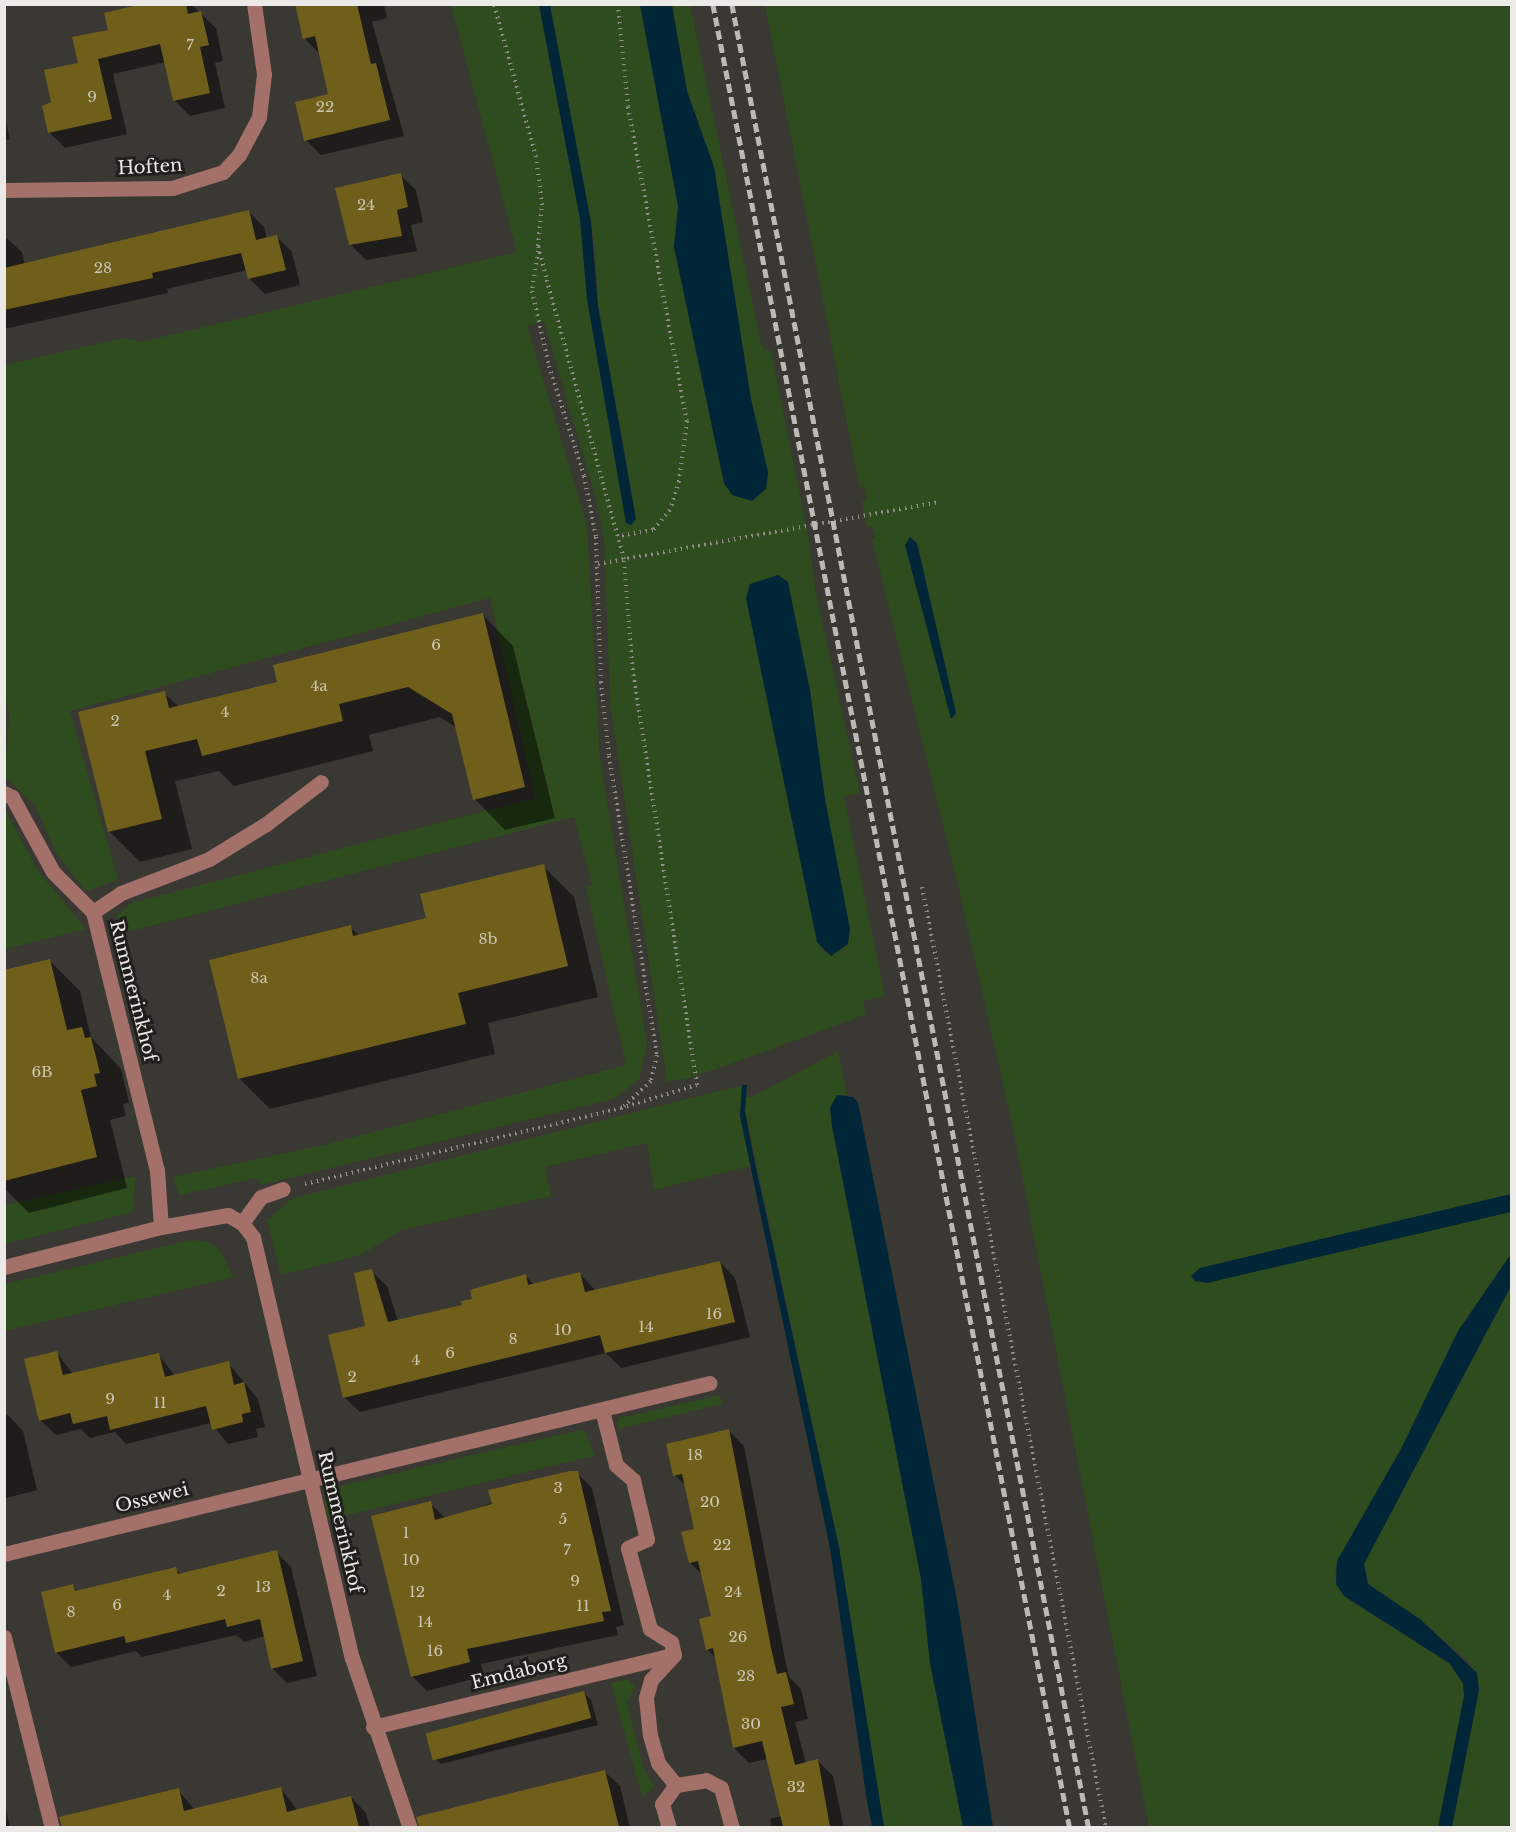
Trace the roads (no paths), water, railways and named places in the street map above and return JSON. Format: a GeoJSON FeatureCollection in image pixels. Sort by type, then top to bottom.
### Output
{"type":"FeatureCollection","features":[{"type":"Feature","properties":{"kind":"street","name":"Hoften"},"geometry":{"type":"LineString","coordinates":[[4,190],[172,188],[223,172],[239,155],[259,117],[264,74],[254,4]]}},
{"type":"Feature","properties":{"kind":"street"},"geometry":{"type":"LineString","coordinates":[[93,912],[121,893],[209,859],[266,824],[321,782]]}},
{"type":"Feature","properties":{"kind":"street","name":"Rummerinkhof"},"geometry":{"type":"LineString","coordinates":[[4,793],[12,797],[53,872],[93,912],[157,1170],[161,1227]]}},
{"type":"Feature","properties":{"kind":"street"},"geometry":{"type":"LineString","coordinates":[[4,1267],[161,1227],[228,1215],[242,1223],[261,1197],[283,1189]]}},
{"type":"Feature","properties":{"kind":"street","name":"Rummerinkhof"},"geometry":{"type":"LineString","coordinates":[[242,1223],[253,1237],[352,1658],[373,1727],[410,1827]]}},
{"type":"Feature","properties":{"kind":"street"},"geometry":{"type":"LineString","coordinates":[[310,1481],[710,1383]]}},
{"type":"Feature","properties":{"kind":"street"},"geometry":{"type":"LineString","coordinates":[[602,1410],[616,1464],[633,1480],[647,1539],[628,1548],[650,1629],[671,1642],[674,1654],[651,1680],[646,1698],[650,1735],[658,1763],[676,1785]]}},
{"type":"Feature","properties":{"kind":"street","name":"Ossewei"},"geometry":{"type":"LineString","coordinates":[[4,1554],[310,1481]]}},
{"type":"Feature","properties":{"kind":"street"},"geometry":{"type":"LineString","coordinates":[[4,1637],[52,1827]]}},
{"type":"Feature","properties":{"kind":"street","name":"Emdaborg"},"geometry":{"type":"LineString","coordinates":[[373,1727],[674,1654]]}},
{"type":"Feature","properties":{"kind":"street"},"geometry":{"type":"LineString","coordinates":[[669,1827],[662,1804],[676,1785],[706,1780],[721,1788],[732,1827]]}},
{"type":"Feature","properties":{"kind":"water"},"geometry":{"type":"Polygon","coordinates":[[[539,5],[550,5],[591,222],[598,306],[636,519],[631,525],[626,523],[587,299],[580,219],[539,5]]]}},
{"type":"Feature","properties":{"kind":"water"},"geometry":{"type":"Polygon","coordinates":[[[640,5],[672,5],[687,91],[714,167],[751,399],[768,472],[766,489],[752,501],[732,495],[724,483],[674,247],[678,206],[640,5]]]}},
{"type":"Feature","properties":{"kind":"water"},"geometry":{"type":"Polygon","coordinates":[[[910,537],[917,543],[956,713],[951,719],[905,545],[910,537]]]}},
{"type":"Feature","properties":{"kind":"water"},"geometry":{"type":"Polygon","coordinates":[[[778,575],[788,582],[810,690],[825,799],[850,929],[848,944],[831,956],[817,942],[746,598],[750,584],[778,575]]]}},
{"type":"Feature","properties":{"kind":"water"},"geometry":{"type":"Polygon","coordinates":[[[742,1085],[747,1085],[745,1111],[754,1159],[839,1547],[884,1827],[872,1827],[867,1801],[830,1548],[740,1116],[742,1085]]]}},
{"type":"Feature","properties":{"kind":"water"},"geometry":{"type":"Polygon","coordinates":[[[837,1095],[853,1097],[858,1102],[957,1600],[993,1827],[963,1827],[930,1663],[921,1579],[832,1126],[830,1108],[837,1095]]]}},
{"type":"Feature","properties":{"kind":"water"},"geometry":{"type":"Polygon","coordinates":[[[1511,1194],[1511,1212],[1207,1283],[1195,1281],[1191,1276],[1200,1268],[1511,1194]]]}},
{"type":"Feature","properties":{"kind":"water"},"geometry":{"type":"Polygon","coordinates":[[[1511,1254],[1511,1286],[1364,1564],[1368,1584],[1421,1620],[1477,1673],[1479,1690],[1452,1827],[1438,1827],[1464,1696],[1463,1683],[1449,1663],[1344,1596],[1336,1584],[1337,1561],[1401,1449],[1458,1331],[1511,1254]]]}},
{"type":"Feature","properties":{"kind":"railway"},"geometry":{"type":"LineString","coordinates":[[713,4],[1070,1828]]}},
{"type":"Feature","properties":{"kind":"railway"},"geometry":{"type":"LineString","coordinates":[[732,4],[1089,1828]]}}]}
